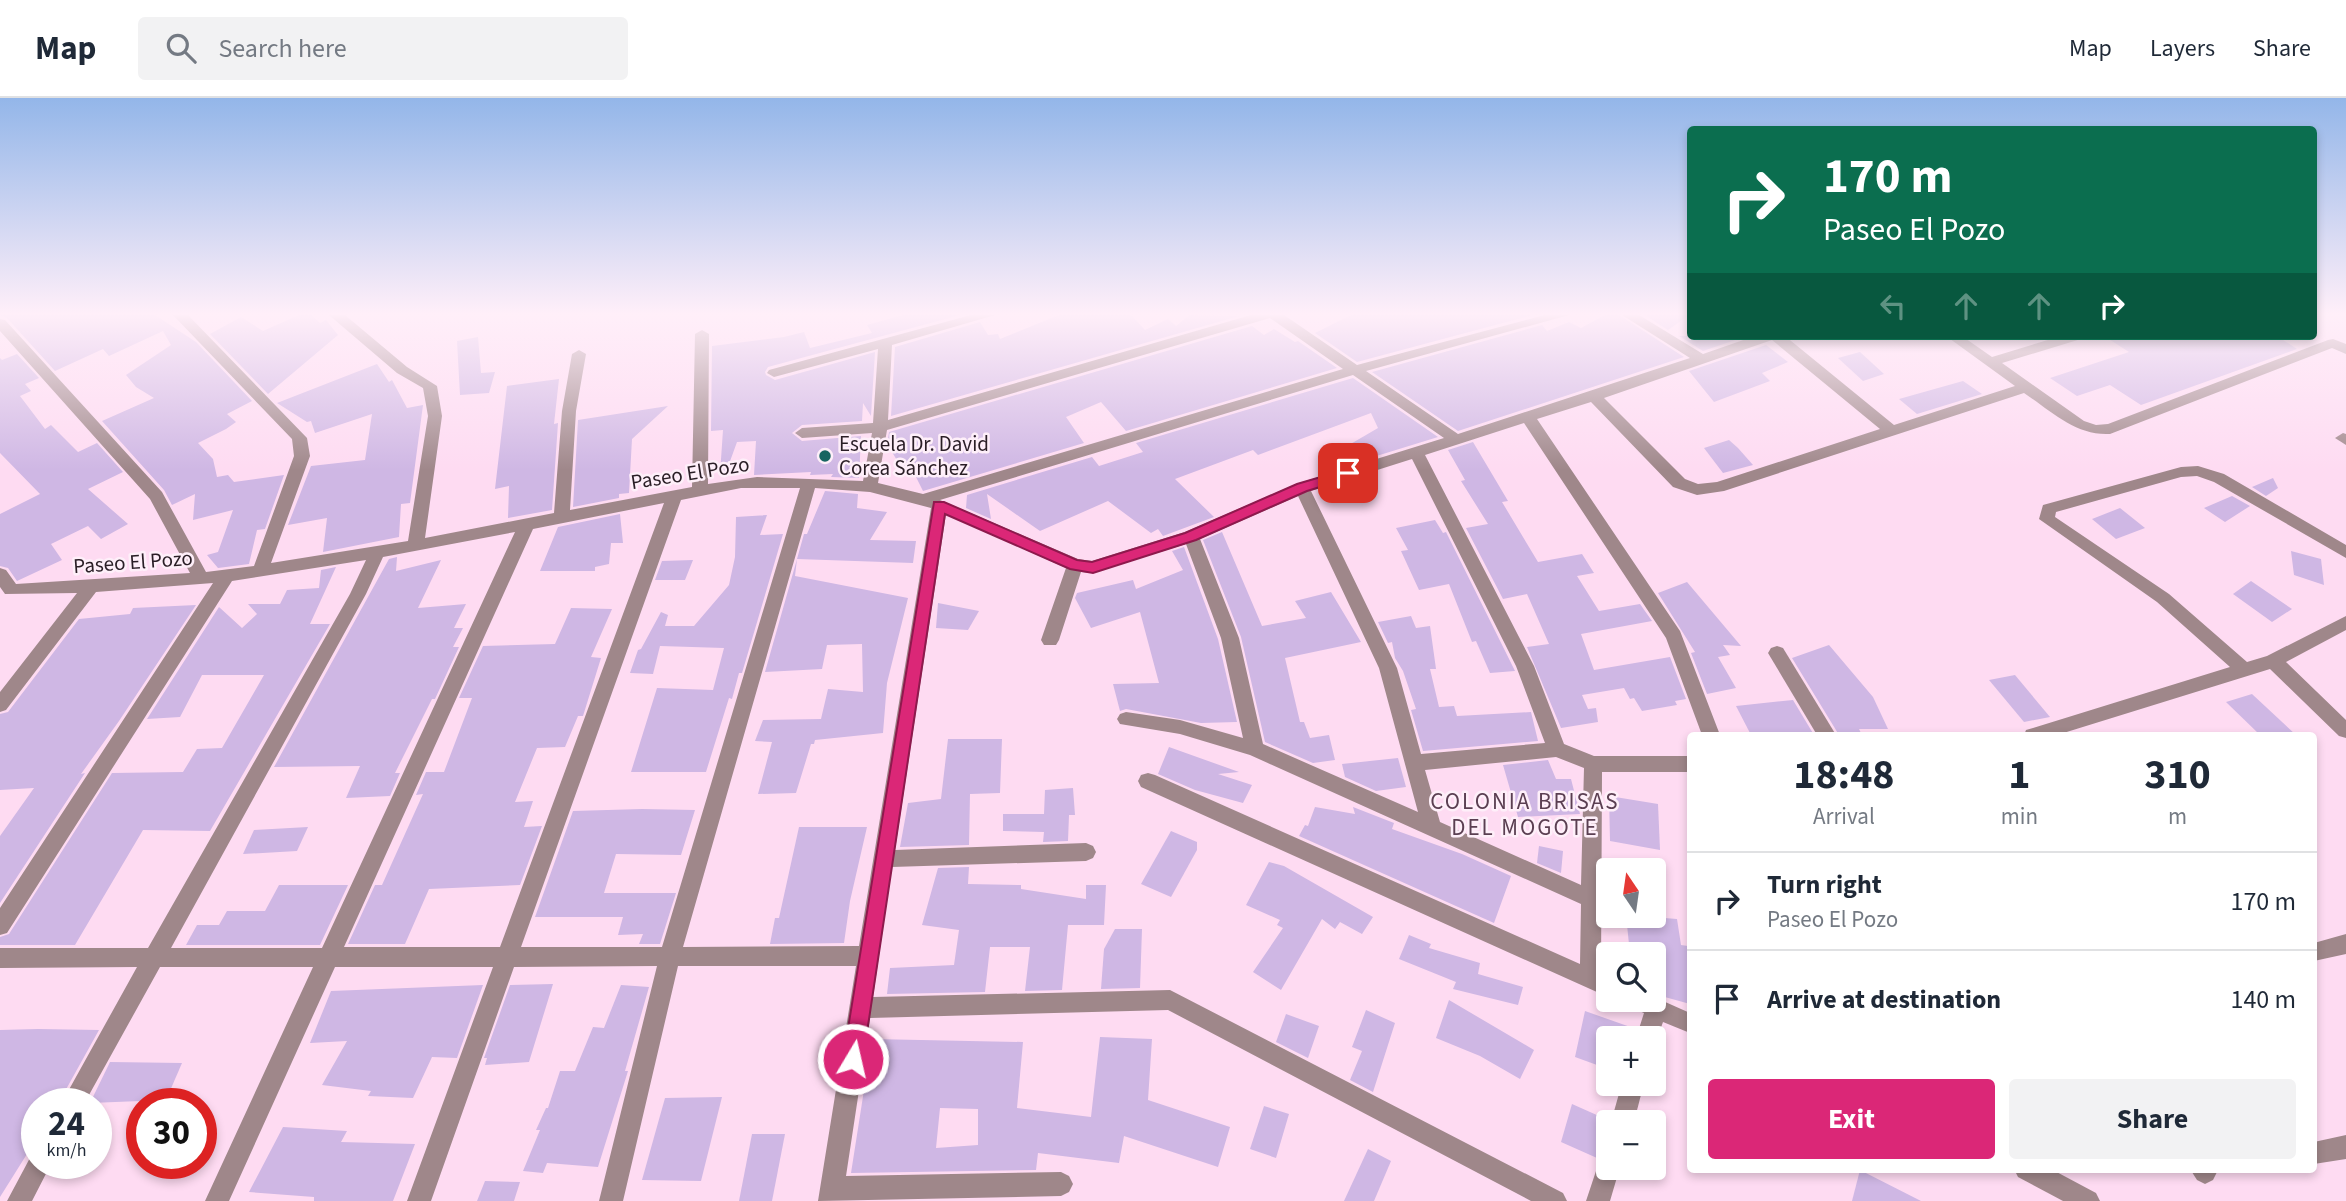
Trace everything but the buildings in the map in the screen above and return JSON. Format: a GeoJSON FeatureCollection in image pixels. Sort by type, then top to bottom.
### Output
{"type":"FeatureCollection","features":[{"type":"Feature","properties":{"kind":"street"},"geometry":{"type":"LineString","coordinates":[[36,366],[156,496],[201,578]]}},
{"type":"Feature","properties":{"kind":"street"},"geometry":{"type":"LineString","coordinates":[[230,366],[299,438],[302,456],[260,571]]}},
{"type":"Feature","properties":{"kind":"street"},"geometry":{"type":"LineString","coordinates":[[398,366],[430,386],[435,416],[416,545]]}},
{"type":"Feature","properties":{"kind":"street"},"geometry":{"type":"LineString","coordinates":[[562,517],[569,411],[577,366]]}},
{"type":"Feature","properties":{"kind":"street"},"geometry":{"type":"LineString","coordinates":[[700,491],[702,366]]}},
{"type":"Feature","properties":{"kind":"street"},"geometry":{"type":"LineString","coordinates":[[774,373],[798,366]]}},
{"type":"Feature","properties":{"kind":"street"},"geometry":{"type":"LineString","coordinates":[[870,487],[880,428],[884,366]]}},
{"type":"Feature","properties":{"kind":"street"},"geometry":{"type":"LineString","coordinates":[[802,433],[880,428],[1091,366]]}},
{"type":"Feature","properties":{"kind":"street"},"geometry":{"type":"LineString","coordinates":[[1350,366],[1457,440]]}},
{"type":"Feature","properties":{"kind":"street"},"geometry":{"type":"LineString","coordinates":[[1061,1184],[831,1195],[885,859],[931,503],[1368,366]]}},
{"type":"Feature","properties":{"kind":"street","name":"Paseo El Pozo"},"geometry":{"type":"LineString","coordinates":[[0,574],[6,593],[226,576],[416,545],[741,483],[809,483],[870,487],[931,503],[1075,565],[1093,567],[1191,536],[1302,488],[1680,366]]}},
{"type":"Feature","properties":{"kind":"street"},"geometry":{"type":"LineString","coordinates":[[1813,366],[1893,432]]}},
{"type":"Feature","properties":{"kind":"street"},"geometry":{"type":"LineString","coordinates":[[1997,366],[2078,424],[2095,430],[2110,429],[2283,366]]}},
{"type":"Feature","properties":{"kind":"street"},"geometry":{"type":"LineString","coordinates":[[1594,396],[1678,483],[1697,490],[1718,487],[2027,387]]}},
{"type":"Feature","properties":{"kind":"street"},"geometry":{"type":"LineString","coordinates":[[1528,417],[1674,636],[1710,732]]}},
{"type":"Feature","properties":{"kind":"street"},"geometry":{"type":"LineString","coordinates":[[1416,452],[1525,666],[1557,748]]}},
{"type":"Feature","properties":{"kind":"street"},"geometry":{"type":"LineString","coordinates":[[2244,670],[2163,598],[2047,519],[2049,509],[2181,472],[2198,471],[2219,478],[2346,552]]}},
{"type":"Feature","properties":{"kind":"street"},"geometry":{"type":"LineString","coordinates":[[611,1201],[670,956],[809,483]]}},
{"type":"Feature","properties":{"kind":"street"},"geometry":{"type":"LineString","coordinates":[[1302,488],[1388,668],[1431,826]]}},
{"type":"Feature","properties":{"kind":"street"},"geometry":{"type":"LineString","coordinates":[[419,1201],[674,496]]}},
{"type":"Feature","properties":{"kind":"street"},"geometry":{"type":"LineString","coordinates":[[217,1201],[326,957],[527,524]]}},
{"type":"Feature","properties":{"kind":"street"},"geometry":{"type":"LineString","coordinates":[[1191,536],[1230,638],[1255,749]]}},
{"type":"Feature","properties":{"kind":"street"},"geometry":{"type":"LineString","coordinates":[[81,1088],[358,594],[378,551]]}},
{"type":"Feature","properties":{"kind":"street"},"geometry":{"type":"LineString","coordinates":[[1050,640],[1075,565]]}},
{"type":"Feature","properties":{"kind":"street"},"geometry":{"type":"LineString","coordinates":[[0,926],[226,576]]}},
{"type":"Feature","properties":{"kind":"street"},"geometry":{"type":"LineString","coordinates":[[0,705],[90,587]]}},
{"type":"Feature","properties":{"kind":"street"},"geometry":{"type":"LineString","coordinates":[[2043,732],[2273,661],[2346,622]]}},
{"type":"Feature","properties":{"kind":"street"},"geometry":{"type":"LineString","coordinates":[[1777,653],[1825,732]]}},
{"type":"Feature","properties":{"kind":"street"},"geometry":{"type":"LineString","coordinates":[[2273,661],[2346,731]]}},
{"type":"Feature","properties":{"kind":"street"},"geometry":{"type":"LineString","coordinates":[[1126,719],[1180,727],[1255,749],[1592,899]]}},
{"type":"Feature","properties":{"kind":"street"},"geometry":{"type":"LineString","coordinates":[[1413,763],[1557,748],[1593,765],[1687,764]]}},
{"type":"Feature","properties":{"kind":"street"},"geometry":{"type":"LineString","coordinates":[[1593,765],[1592,899],[1596,948]]}},
{"type":"Feature","properties":{"kind":"street"},"geometry":{"type":"LineString","coordinates":[[1148,782],[1596,983]]}},
{"type":"Feature","properties":{"kind":"street"},"geometry":{"type":"LineString","coordinates":[[885,859],[1086,852]]}},
{"type":"Feature","properties":{"kind":"street"},"geometry":{"type":"LineString","coordinates":[[2317,951],[2346,944]]}},
{"type":"Feature","properties":{"kind":"street"},"geometry":{"type":"LineString","coordinates":[[0,958],[869,956]]}},
{"type":"Feature","properties":{"kind":"street"},"geometry":{"type":"LineString","coordinates":[[861,1008],[1170,1000],[1555,1201]]}},
{"type":"Feature","properties":{"kind":"street"},"geometry":{"type":"LineString","coordinates":[[1665,1012],[1687,1022]]}},
{"type":"Feature","properties":{"kind":"street"},"geometry":{"type":"LineString","coordinates":[[2317,1152],[2346,1147]]}},
{"type":"Feature","properties":{"kind":"street"},"geometry":{"type":"LineString","coordinates":[[2034,1173],[2088,1201]]}},
{"type":"Feature","properties":{"kind":"street"},"geometry":{"type":"LineString","coordinates":[[19,1201],[31,1179]]}},
{"type":"Feature","properties":{"kind":"street"},"geometry":{"type":"LineString","coordinates":[[1598,1201],[1604,1180]]}},
{"type":"Feature","properties":{"kind":"place","name":"Escuela Dr. David Corea Sánchez"},"geometry":{"type":"Point","coordinates":[825,456]}},
{"type":"Feature","properties":{"kind":"district","name":"COLONIA BRISAS DEL MOGOTE"},"geometry":{"type":"Point","coordinates":[1525,814]}},
{"type":"Feature","properties":{"kind":"route"},"geometry":{"type":"LineString","coordinates":[[853,1059],[939,506],[1075,565],[1093,567],[1191,536],[1302,488],[1348,473]]}}]}
